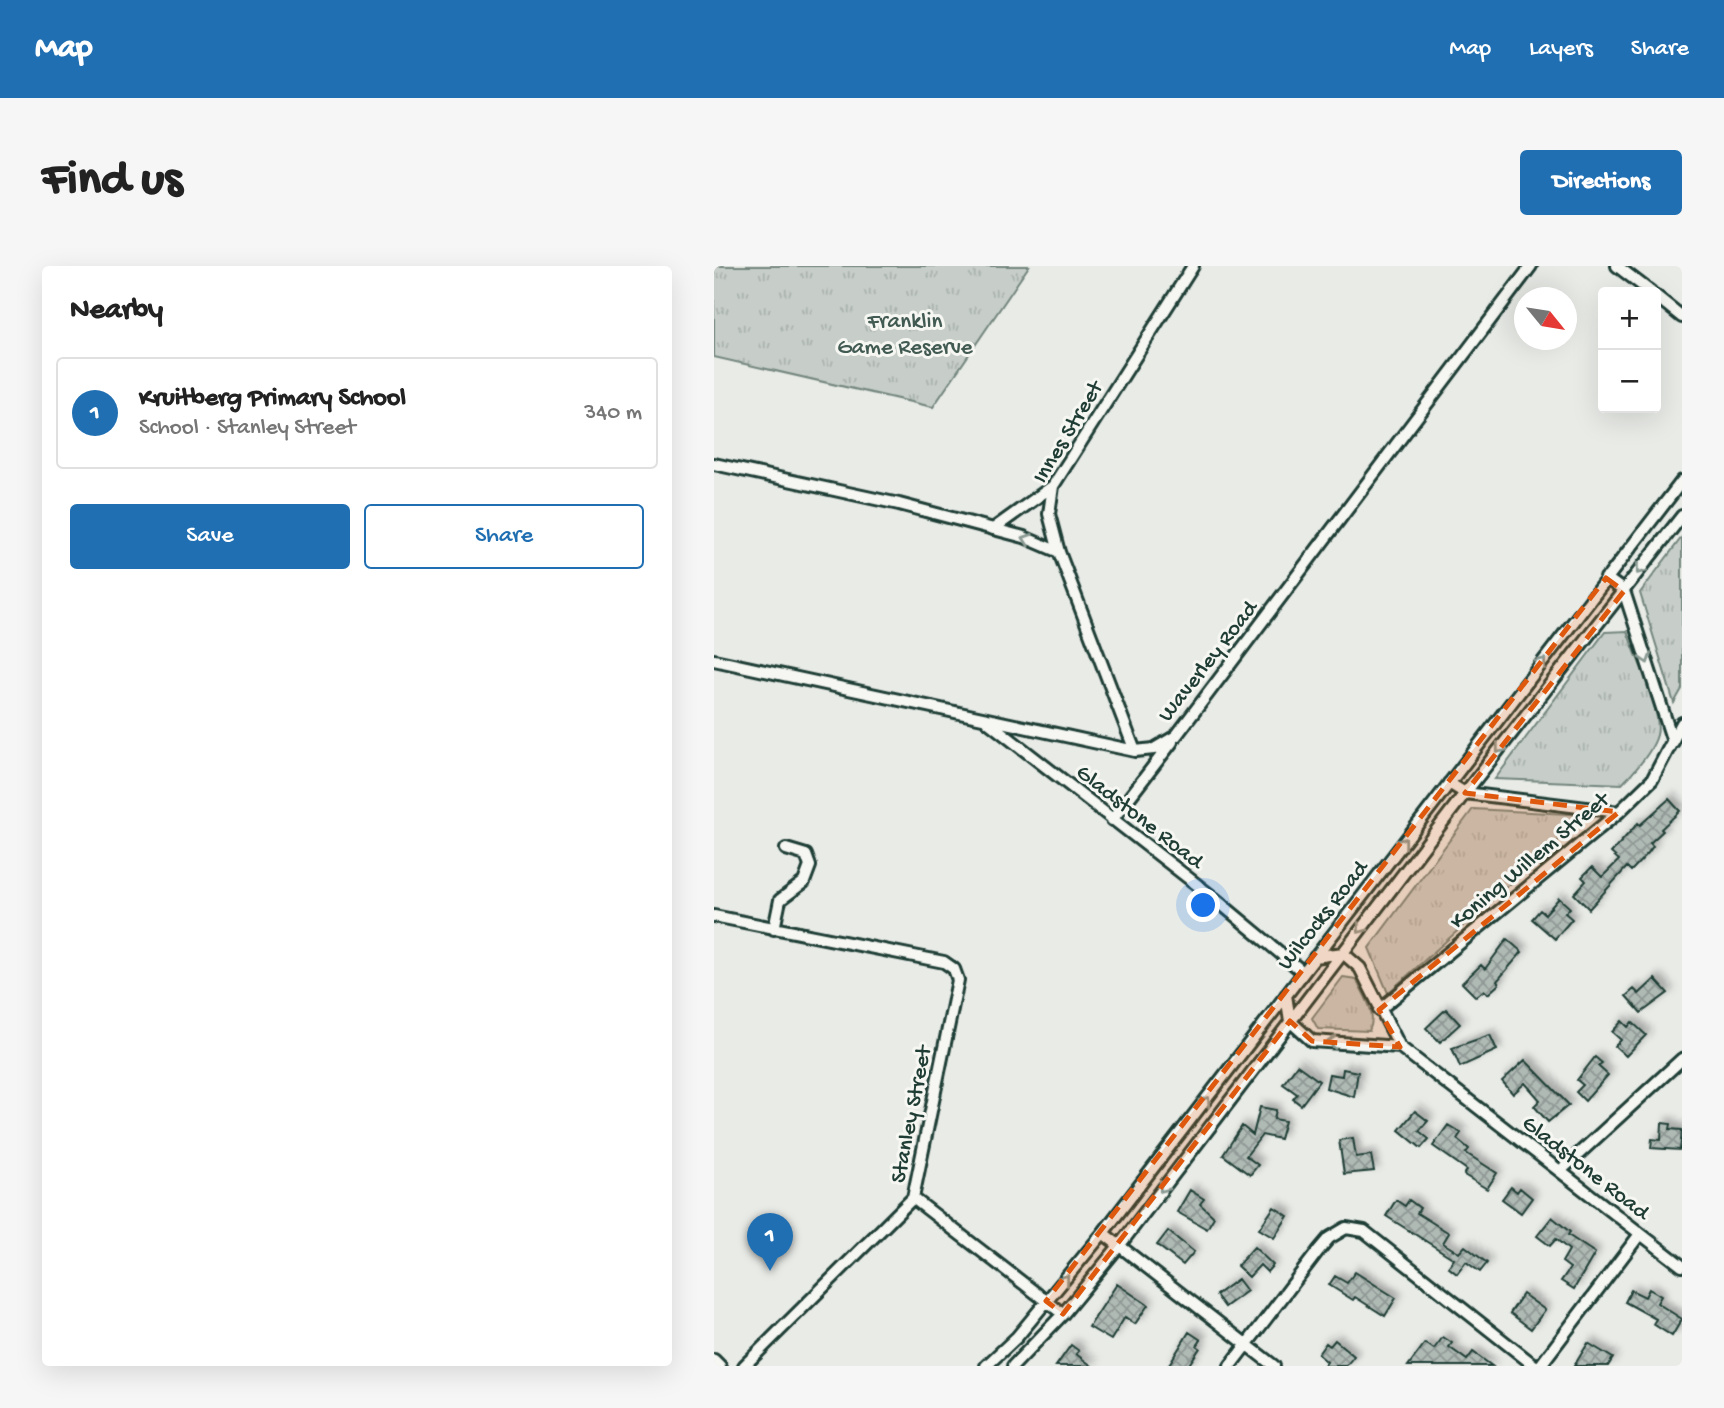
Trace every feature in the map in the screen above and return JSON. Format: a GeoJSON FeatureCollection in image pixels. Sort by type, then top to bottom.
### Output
{"type":"FeatureCollection","features":[{"type":"Feature","properties":{"kind":"street","name":"Innes Street"},"geometry":{"type":"LineString","coordinates":[[1135,751],[1059,552],[1049,514],[1053,486],[1193,266]]}},
{"type":"Feature","properties":{"kind":"street","name":"Waverley Road"},"geometry":{"type":"LineString","coordinates":[[714,660],[1135,751],[1154,749],[1176,736],[1531,266]]}},
{"type":"Feature","properties":{"kind":"street"},"geometry":{"type":"LineString","coordinates":[[1617,266],[1644,287]]}},
{"type":"Feature","properties":{"kind":"street"},"geometry":{"type":"LineString","coordinates":[[1661,300],[1682,317]]}},
{"type":"Feature","properties":{"kind":"street"},"geometry":{"type":"LineString","coordinates":[[714,464],[899,504],[993,529],[1059,552]]}},
{"type":"Feature","properties":{"kind":"street","name":"Wilcocks Road"},"geometry":{"type":"LineString","coordinates":[[986,1366],[1046,1301],[1103,1233],[1682,481]]}},
{"type":"Feature","properties":{"kind":"street"},"geometry":{"type":"LineString","coordinates":[[993,529],[1053,486]]}},
{"type":"Feature","properties":{"kind":"street","name":"Wilcocks Road"},"geometry":{"type":"LineString","coordinates":[[1013,1366],[1063,1314],[1119,1246],[1465,793],[1682,516]]}},
{"type":"Feature","properties":{"kind":"street"},"geometry":{"type":"LineString","coordinates":[[1606,578],[1624,591],[1673,741]]}},
{"type":"Feature","properties":{"kind":"street","name":"Gladstone Road"},"geometry":{"type":"LineString","coordinates":[[985,719],[1303,972]]}},
{"type":"Feature","properties":{"kind":"street","name":"Koning Willem Street"},"geometry":{"type":"LineString","coordinates":[[1380,1010],[1619,812],[1652,780],[1682,723]]}},
{"type":"Feature","properties":{"kind":"street"},"geometry":{"type":"LineString","coordinates":[[1112,820],[1176,736]]}},
{"type":"Feature","properties":{"kind":"street"},"geometry":{"type":"LineString","coordinates":[[1449,783],[1465,793],[1619,812]]}},
{"type":"Feature","properties":{"kind":"street"},"geometry":{"type":"LineString","coordinates":[[714,916],[774,929],[780,900],[804,882],[810,866],[806,855],[786,849]]}},
{"type":"Feature","properties":{"kind":"street","name":"Stanley Street"},"geometry":{"type":"LineString","coordinates":[[744,1366],[914,1198],[958,980],[954,970],[944,962],[774,929]]}},
{"type":"Feature","properties":{"kind":"street"},"geometry":{"type":"LineString","coordinates":[[1315,957],[1343,953]]}},
{"type":"Feature","properties":{"kind":"street","name":"Gladstone Road"},"geometry":{"type":"LineString","coordinates":[[1343,953],[1360,968],[1400,1047],[1682,1266]]}},
{"type":"Feature","properties":{"kind":"street"},"geometry":{"type":"LineString","coordinates":[[1286,995],[1290,1021],[1312,1041],[1400,1047]]}},
{"type":"Feature","properties":{"kind":"street"},"geometry":{"type":"LineString","coordinates":[[1560,1171],[1682,1059]]}},
{"type":"Feature","properties":{"kind":"street"},"geometry":{"type":"LineString","coordinates":[[1178,1137],[1193,1147]]}},
{"type":"Feature","properties":{"kind":"street"},"geometry":{"type":"LineString","coordinates":[[914,1198],[1063,1314]]}},
{"type":"Feature","properties":{"kind":"street"},"geometry":{"type":"LineString","coordinates":[[1230,1366],[1329,1238],[1346,1228],[1356,1228],[1535,1366]]}},
{"type":"Feature","properties":{"kind":"street"},"geometry":{"type":"LineString","coordinates":[[1103,1233],[1274,1366]]}},
{"type":"Feature","properties":{"kind":"street"},"geometry":{"type":"LineString","coordinates":[[1540,1366],[1640,1234]]}},
{"type":"Feature","properties":{"kind":"street"},"geometry":{"type":"LineString","coordinates":[[714,1360],[720,1366]]}},
{"type":"Feature","properties":{"kind":"highlighted area"},"geometry":{"type":"Polygon","coordinates":[[[1606,578],[1624,591],[1465,793],[1619,812],[1379,1010],[1400,1047],[1312,1041],[1290,1021],[1063,1314],[1046,1301],[1606,578]]]}},
{"type":"Feature","properties":{"kind":"green space","name":"Franklin Game Reserve"},"geometry":{"type":"Polygon","coordinates":[[[714,266],[1029,266],[933,407],[714,357],[714,266]]]}},
{"type":"Feature","properties":{"kind":"green space"},"geometry":{"type":"Polygon","coordinates":[[[1682,537],[1682,689],[1674,703],[1640,593],[1682,537]]]}},
{"type":"Feature","properties":{"kind":"green space"},"geometry":{"type":"Polygon","coordinates":[[[1627,631],[1652,698],[1658,725],[1657,735],[1643,761],[1622,784],[1495,779],[1605,632],[1627,631]]]}},
{"type":"Feature","properties":{"kind":"green space"},"geometry":{"type":"Polygon","coordinates":[[[1473,809],[1587,815],[1388,993],[1369,948],[1473,809]]]}},
{"type":"Feature","properties":{"kind":"green space"},"geometry":{"type":"Polygon","coordinates":[[[1343,977],[1356,979],[1366,998],[1372,1018],[1369,1031],[1318,1029],[1312,1018],[1343,977]]]}},
{"type":"Feature","properties":{"kind":"building"},"geometry":{"type":"Polygon","coordinates":[[[1669,799],[1680,811],[1650,843],[1653,846],[1648,853],[1631,871],[1627,867],[1589,909],[1574,894],[1586,881],[1582,877],[1592,867],[1602,877],[1619,860],[1611,853],[1638,823],[1640,825],[1669,799]]]}},
{"type":"Feature","properties":{"kind":"building"},"geometry":{"type":"Polygon","coordinates":[[[1559,898],[1570,908],[1565,913],[1572,919],[1555,939],[1532,919],[1540,910],[1545,914],[1559,898]]]}},
{"type":"Feature","properties":{"kind":"building"},"geometry":{"type":"Polygon","coordinates":[[[1507,939],[1522,952],[1497,981],[1499,984],[1488,994],[1484,990],[1476,997],[1462,983],[1481,965],[1485,969],[1507,939]]]}},
{"type":"Feature","properties":{"kind":"building"},"geometry":{"type":"Polygon","coordinates":[[[1655,979],[1668,993],[1641,1013],[1626,996],[1634,989],[1639,994],[1655,979]]]}},
{"type":"Feature","properties":{"kind":"building"},"geometry":{"type":"Polygon","coordinates":[[[1446,1009],[1460,1024],[1440,1042],[1426,1028],[1446,1009]]]}},
{"type":"Feature","properties":{"kind":"building"},"geometry":{"type":"Polygon","coordinates":[[[1622,1021],[1628,1027],[1632,1022],[1646,1035],[1626,1056],[1615,1046],[1621,1040],[1612,1032],[1622,1021]]]}},
{"type":"Feature","properties":{"kind":"building"},"geometry":{"type":"Polygon","coordinates":[[[1490,1035],[1497,1050],[1460,1067],[1452,1048],[1490,1035]]]}},
{"type":"Feature","properties":{"kind":"building"},"geometry":{"type":"Polygon","coordinates":[[[1595,1057],[1602,1063],[1598,1066],[1608,1075],[1585,1101],[1576,1092],[1583,1085],[1577,1080],[1595,1057]]]}},
{"type":"Feature","properties":{"kind":"building"},"geometry":{"type":"Polygon","coordinates":[[[1525,1060],[1569,1105],[1548,1122],[1534,1106],[1540,1100],[1525,1083],[1513,1094],[1502,1081],[1525,1060]]]}},
{"type":"Feature","properties":{"kind":"building"},"geometry":{"type":"Polygon","coordinates":[[[1297,1065],[1319,1081],[1301,1105],[1293,1099],[1297,1094],[1283,1084],[1297,1065]]]}},
{"type":"Feature","properties":{"kind":"building"},"geometry":{"type":"Polygon","coordinates":[[[1343,1069],[1358,1072],[1354,1097],[1326,1088],[1329,1074],[1342,1076],[1343,1069]]]}},
{"type":"Feature","properties":{"kind":"building"},"geometry":{"type":"Polygon","coordinates":[[[1260,1107],[1276,1110],[1274,1119],[1285,1121],[1280,1139],[1262,1135],[1246,1156],[1258,1165],[1250,1175],[1223,1155],[1242,1126],[1253,1135],[1260,1107]]]}},
{"type":"Feature","properties":{"kind":"building"},"geometry":{"type":"Polygon","coordinates":[[[1415,1111],[1428,1121],[1419,1131],[1429,1139],[1421,1148],[1399,1130],[1415,1111]]]}},
{"type":"Feature","properties":{"kind":"building"},"geometry":{"type":"Polygon","coordinates":[[[1662,1123],[1671,1124],[1670,1129],[1682,1130],[1680,1150],[1651,1148],[1652,1139],[1661,1140],[1662,1123]]]}},
{"type":"Feature","properties":{"kind":"building"},"geometry":{"type":"Polygon","coordinates":[[[1448,1125],[1461,1133],[1457,1139],[1469,1149],[1466,1153],[1497,1173],[1487,1189],[1464,1175],[1467,1170],[1433,1146],[1448,1125]]]}},
{"type":"Feature","properties":{"kind":"building"},"geometry":{"type":"Polygon","coordinates":[[[1353,1138],[1356,1157],[1371,1155],[1374,1171],[1344,1174],[1339,1140],[1353,1138]]]}},
{"type":"Feature","properties":{"kind":"building"},"geometry":{"type":"Polygon","coordinates":[[[1511,1187],[1517,1192],[1520,1188],[1532,1198],[1521,1213],[1502,1199],[1511,1187]]]}},
{"type":"Feature","properties":{"kind":"building"},"geometry":{"type":"Polygon","coordinates":[[[1190,1190],[1204,1199],[1200,1204],[1214,1217],[1207,1229],[1177,1212],[1190,1190]]]}},
{"type":"Feature","properties":{"kind":"building"},"geometry":{"type":"Polygon","coordinates":[[[1396,1200],[1405,1206],[1409,1200],[1420,1208],[1417,1213],[1449,1233],[1443,1243],[1459,1253],[1465,1246],[1487,1263],[1480,1272],[1466,1262],[1457,1274],[1448,1267],[1454,1259],[1386,1216],[1396,1200]]]}},
{"type":"Feature","properties":{"kind":"building"},"geometry":{"type":"Polygon","coordinates":[[[1274,1207],[1288,1216],[1274,1238],[1259,1229],[1274,1207]]]}},
{"type":"Feature","properties":{"kind":"building"},"geometry":{"type":"Polygon","coordinates":[[[1552,1217],[1570,1232],[1568,1235],[1595,1253],[1574,1289],[1561,1281],[1570,1268],[1562,1262],[1569,1250],[1556,1239],[1550,1246],[1537,1236],[1552,1217]]]}},
{"type":"Feature","properties":{"kind":"building"},"geometry":{"type":"Polygon","coordinates":[[[1168,1231],[1194,1252],[1183,1265],[1157,1245],[1168,1231]]]}},
{"type":"Feature","properties":{"kind":"building"},"geometry":{"type":"Polygon","coordinates":[[[1254,1247],[1273,1265],[1267,1272],[1260,1265],[1249,1277],[1237,1266],[1254,1247]]]}},
{"type":"Feature","properties":{"kind":"building"},"geometry":{"type":"Polygon","coordinates":[[[1355,1272],[1396,1298],[1385,1316],[1329,1285],[1335,1276],[1347,1283],[1355,1272]]]}},
{"type":"Feature","properties":{"kind":"building"},"geometry":{"type":"Polygon","coordinates":[[[1238,1279],[1247,1291],[1225,1307],[1216,1295],[1238,1279]]]}},
{"type":"Feature","properties":{"kind":"building"},"geometry":{"type":"Polygon","coordinates":[[[1117,1284],[1148,1305],[1135,1324],[1125,1317],[1111,1340],[1089,1327],[1117,1284]]]}},
{"type":"Feature","properties":{"kind":"building"},"geometry":{"type":"Polygon","coordinates":[[[1649,1289],[1661,1296],[1657,1303],[1682,1319],[1672,1336],[1653,1324],[1656,1319],[1625,1302],[1631,1290],[1645,1297],[1649,1289]]]}},
{"type":"Feature","properties":{"kind":"building"},"geometry":{"type":"Polygon","coordinates":[[[1523,1294],[1545,1310],[1531,1329],[1510,1313],[1523,1294]]]}},
{"type":"Feature","properties":{"kind":"building"},"geometry":{"type":"Polygon","coordinates":[[[1189,1332],[1201,1340],[1197,1346],[1200,1348],[1188,1366],[1168,1366],[1189,1332]]]}},
{"type":"Feature","properties":{"kind":"building"},"geometry":{"type":"Polygon","coordinates":[[[1443,1337],[1452,1343],[1449,1347],[1467,1360],[1473,1352],[1492,1366],[1408,1366],[1425,1343],[1434,1349],[1443,1337]]]}},
{"type":"Feature","properties":{"kind":"building"},"geometry":{"type":"Polygon","coordinates":[[[1335,1340],[1354,1356],[1346,1366],[1324,1366],[1327,1362],[1318,1354],[1326,1343],[1330,1346],[1335,1340]]]}},
{"type":"Feature","properties":{"kind":"building"},"geometry":{"type":"Polygon","coordinates":[[[1588,1343],[1613,1358],[1608,1366],[1574,1366],[1588,1343]]]}},
{"type":"Feature","properties":{"kind":"building"},"geometry":{"type":"Polygon","coordinates":[[[1071,1345],[1079,1351],[1076,1354],[1092,1366],[1056,1366],[1071,1345]]]}},
{"type":"Feature","properties":{"kind":"place","name":"Kruitberg Primary School"},"geometry":{"type":"Point","coordinates":[770,1271]}}]}
